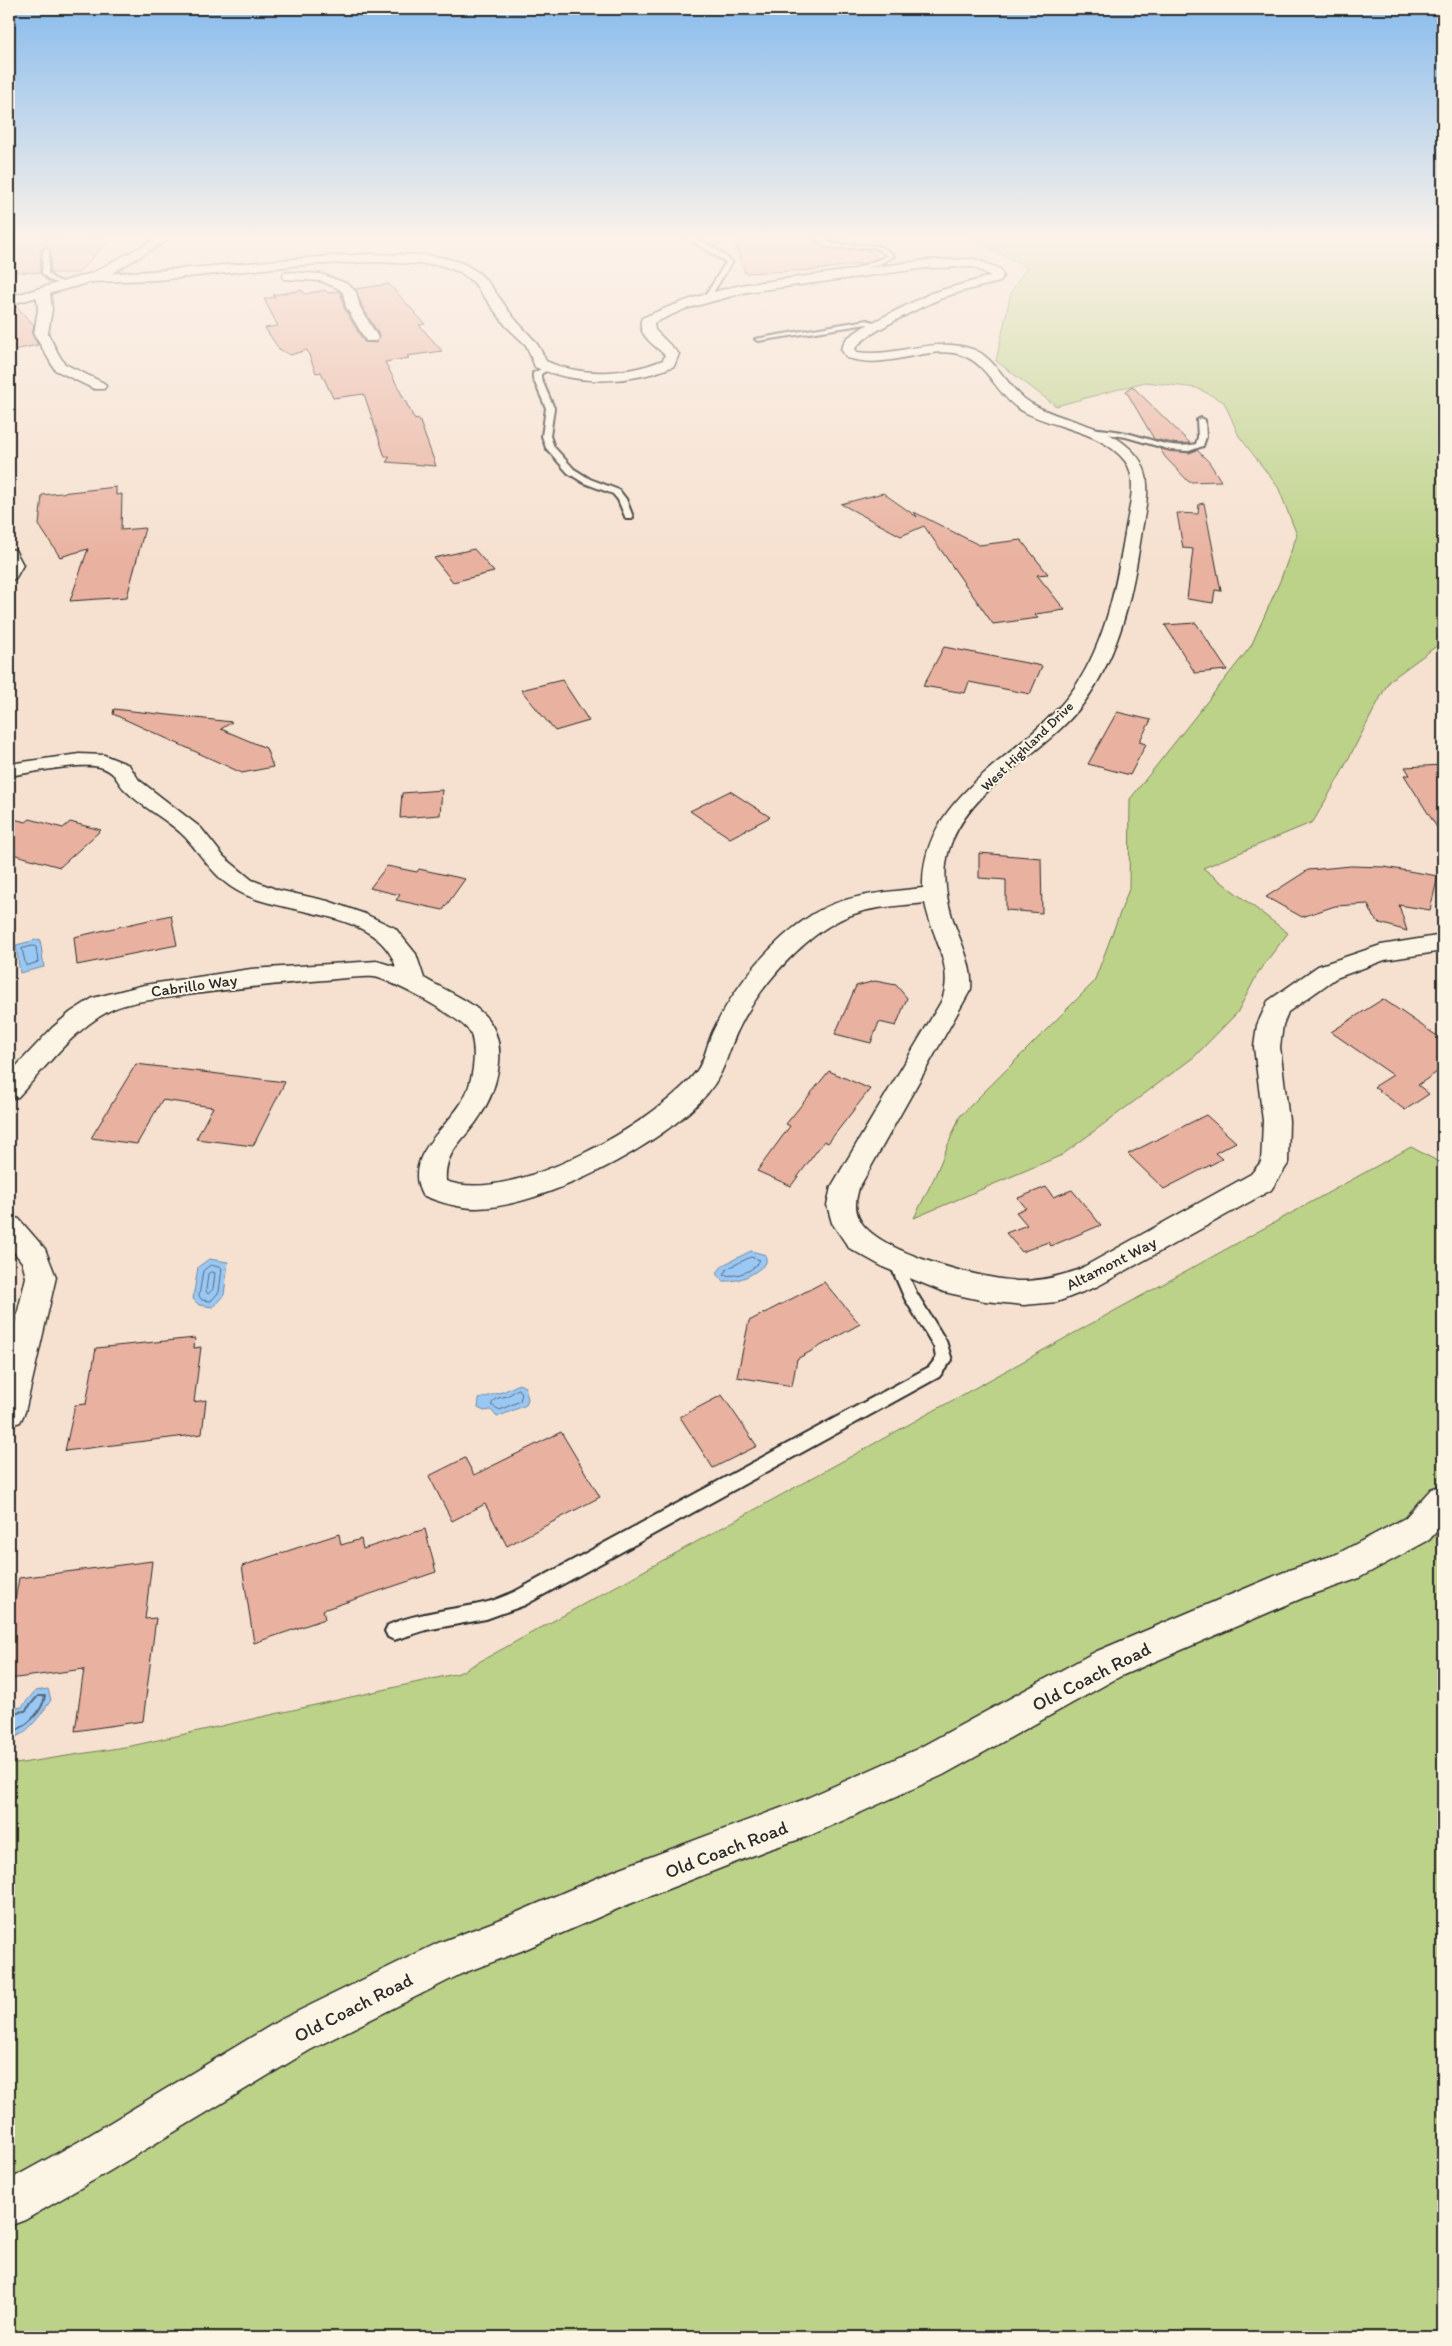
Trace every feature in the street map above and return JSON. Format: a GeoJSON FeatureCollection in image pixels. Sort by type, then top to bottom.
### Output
{"type":"FeatureCollection","features":[{"type":"Feature","properties":{"kind":"street"},"geometry":{"type":"LineString","coordinates":[[47,344],[60,367],[99,386]]}},
{"type":"Feature","properties":{"kind":"street"},"geometry":{"type":"LineString","coordinates":[[532,344],[540,364],[547,368]]}},
{"type":"Feature","properties":{"kind":"street","name":"West Highland Drive"},"geometry":{"type":"LineString","coordinates":[[547,368],[561,373],[594,375],[659,369],[669,363],[672,354],[662,344]]}},
{"type":"Feature","properties":{"kind":"street","name":"West Highland Drive"},"geometry":{"type":"LineString","coordinates":[[850,344],[848,349],[852,355],[878,359],[943,349],[968,352],[980,359],[1004,388],[1025,407],[1113,443],[1136,466],[1139,476],[1129,569],[1108,642],[1094,673],[1074,702],[955,814],[942,840],[935,864],[935,894]]}},
{"type":"Feature","properties":{"kind":"street"},"geometry":{"type":"LineString","coordinates":[[9,554],[14,565],[9,575]]}},
{"type":"Feature","properties":{"kind":"street"},"geometry":{"type":"LineString","coordinates":[[9,770],[79,760],[104,761],[122,769],[131,784],[193,833],[216,862],[244,886],[272,896],[320,906],[357,919],[387,933],[404,954],[413,983],[478,1024],[486,1046],[485,1073],[475,1102],[436,1151],[429,1170],[432,1187],[454,1196],[481,1197],[514,1190],[552,1178],[635,1138],[666,1117],[693,1094],[713,1067],[728,1027],[750,991],[770,966],[822,919],[848,907],[935,894]]}},
{"type":"Feature","properties":{"kind":"street","name":"Altamont Way"},"geometry":{"type":"LineString","coordinates":[[935,894],[958,972],[959,987],[953,1002],[845,1187],[841,1205],[846,1223],[859,1240],[895,1260],[944,1280],[985,1289],[1024,1293],[1058,1290],[1088,1278],[1261,1182],[1274,1164],[1276,1144],[1276,1121],[1267,1047],[1270,1025],[1277,1007],[1327,972],[1381,953],[1443,943]]}},
{"type":"Feature","properties":{"kind":"street","name":"Cabrillo Way"},"geometry":{"type":"LineString","coordinates":[[9,1090],[61,1034],[80,1018],[102,1004],[144,992],[251,978],[377,969],[413,983]]}},
{"type":"Feature","properties":{"kind":"street"},"geometry":{"type":"LineString","coordinates":[[9,1227],[35,1258],[41,1277],[9,1412]]}},
{"type":"Feature","properties":{"kind":"street","name":"Old Coach Road"},"geometry":{"type":"LineString","coordinates":[[9,2204],[93,2157],[295,2035],[452,1957],[507,1937],[618,1889],[684,1865],[767,1831],[809,1817],[921,1766],[1108,1664],[1300,1582],[1344,1568],[1417,1529],[1443,1500]]}},
{"type":"Feature","properties":{"kind":"lane"},"geometry":{"type":"LineString","coordinates":[[547,368],[537,373],[537,378],[550,408],[546,436],[550,448],[571,471],[587,481],[616,492],[622,499],[629,517]]}},
{"type":"Feature","properties":{"kind":"lane"},"geometry":{"type":"LineString","coordinates":[[1085,430],[1127,435],[1163,447],[1190,449],[1199,446],[1202,437],[1201,420]]}},
{"type":"Feature","properties":{"kind":"lane"},"geometry":{"type":"LineString","coordinates":[[394,1631],[426,1622],[486,1611],[519,1599],[934,1372],[944,1360],[941,1346],[910,1295],[895,1260]]}},
{"type":"Feature","properties":{"kind":"green space"},"geometry":{"type":"Polygon","coordinates":[[[1000,344],[1443,344],[1443,644],[1438,645],[1389,681],[1339,777],[1313,822],[1203,868],[1288,933],[1259,971],[1237,1013],[1194,1057],[1062,1155],[914,1218],[935,1176],[960,1116],[1094,982],[1129,889],[1130,799],[1251,646],[1280,581],[1297,535],[1278,487],[1239,436],[1224,402],[1197,388],[1145,382],[1056,406],[996,361],[1000,344]]]}},
{"type":"Feature","properties":{"kind":"green space"},"geometry":{"type":"Polygon","coordinates":[[[1411,1147],[1443,1164],[1443,2337],[9,2337],[9,1765],[131,1746],[459,1673],[1411,1147]]]}},
{"type":"Feature","properties":{"kind":"water"},"geometry":{"type":"Polygon","coordinates":[[[40,939],[44,967],[20,973],[16,945],[40,939]]]}},
{"type":"Feature","properties":{"kind":"water"},"geometry":{"type":"Polygon","coordinates":[[[751,1251],[766,1255],[766,1263],[756,1271],[746,1277],[729,1281],[723,1281],[716,1274],[723,1265],[751,1251]]]}},
{"type":"Feature","properties":{"kind":"water"},"geometry":{"type":"Polygon","coordinates":[[[209,1259],[228,1262],[224,1295],[213,1307],[199,1305],[193,1299],[198,1267],[209,1259]]]}},
{"type":"Feature","properties":{"kind":"water"},"geometry":{"type":"Polygon","coordinates":[[[519,1384],[525,1387],[528,1399],[526,1405],[497,1417],[491,1410],[484,1411],[478,1408],[479,1399],[505,1391],[519,1384]]]}},
{"type":"Feature","properties":{"kind":"water"},"geometry":{"type":"Polygon","coordinates":[[[48,1689],[51,1700],[33,1724],[9,1740],[9,1709],[22,1707],[35,1691],[48,1689]]]}},
{"type":"Feature","properties":{"kind":"building"},"geometry":{"type":"Polygon","coordinates":[[[9,344],[38,345],[9,351],[9,344]]]}},
{"type":"Feature","properties":{"kind":"building"},"geometry":{"type":"Polygon","coordinates":[[[276,344],[436,344],[442,351],[407,356],[409,358],[385,362],[415,420],[419,419],[436,466],[386,462],[390,457],[385,457],[364,394],[333,398],[321,372],[316,373],[307,350],[290,355],[279,349],[276,344]]]}},
{"type":"Feature","properties":{"kind":"building"},"geometry":{"type":"Polygon","coordinates":[[[1132,386],[1190,443],[1178,444],[1154,439],[1126,391],[1132,386]]]}},
{"type":"Feature","properties":{"kind":"building"},"geometry":{"type":"Polygon","coordinates":[[[1160,449],[1189,453],[1197,450],[1209,462],[1221,481],[1189,482],[1165,457],[1160,449]]]}},
{"type":"Feature","properties":{"kind":"building"},"geometry":{"type":"Polygon","coordinates":[[[116,487],[116,495],[122,494],[121,530],[145,528],[127,597],[70,601],[88,549],[60,557],[39,525],[42,495],[116,487]]]}},
{"type":"Feature","properties":{"kind":"building"},"geometry":{"type":"Polygon","coordinates":[[[883,493],[917,517],[914,512],[979,545],[1021,540],[1048,574],[1037,575],[1065,610],[1035,614],[1038,618],[993,624],[924,526],[901,536],[841,504],[883,493]]]}},
{"type":"Feature","properties":{"kind":"building"},"geometry":{"type":"Polygon","coordinates":[[[1204,503],[1221,591],[1215,590],[1213,603],[1187,599],[1193,549],[1183,548],[1177,513],[1198,514],[1199,504],[1204,503]]]}},
{"type":"Feature","properties":{"kind":"building"},"geometry":{"type":"Polygon","coordinates":[[[474,549],[494,572],[453,582],[434,558],[474,549]]]}},
{"type":"Feature","properties":{"kind":"building"},"geometry":{"type":"Polygon","coordinates":[[[1196,623],[1227,670],[1195,673],[1165,625],[1196,623]]]}},
{"type":"Feature","properties":{"kind":"building"},"geometry":{"type":"Polygon","coordinates":[[[944,647],[1042,666],[1030,694],[969,682],[965,693],[923,686],[944,647]]]}},
{"type":"Feature","properties":{"kind":"building"},"geometry":{"type":"Polygon","coordinates":[[[562,680],[589,721],[555,731],[521,690],[562,680]]]}},
{"type":"Feature","properties":{"kind":"building"},"geometry":{"type":"Polygon","coordinates":[[[114,709],[232,722],[221,729],[266,748],[273,767],[242,773],[113,714],[114,709]]]}},
{"type":"Feature","properties":{"kind":"building"},"geometry":{"type":"Polygon","coordinates":[[[1117,712],[1151,720],[1139,742],[1146,744],[1130,775],[1088,764],[1117,712]]]}},
{"type":"Feature","properties":{"kind":"building"},"geometry":{"type":"Polygon","coordinates":[[[1443,765],[1443,837],[1404,775],[1410,775],[1405,767],[1443,765]]]}},
{"type":"Feature","properties":{"kind":"building"},"geometry":{"type":"Polygon","coordinates":[[[442,790],[440,815],[400,818],[402,793],[442,790]]]}},
{"type":"Feature","properties":{"kind":"building"},"geometry":{"type":"Polygon","coordinates":[[[730,791],[770,817],[730,838],[690,811],[730,791]]]}},
{"type":"Feature","properties":{"kind":"building"},"geometry":{"type":"Polygon","coordinates":[[[9,818],[26,822],[30,819],[63,828],[70,822],[101,830],[60,867],[9,853],[9,818]]]}},
{"type":"Feature","properties":{"kind":"building"},"geometry":{"type":"Polygon","coordinates":[[[979,853],[1041,858],[1042,913],[1006,910],[1006,880],[979,878],[979,853]]]}},
{"type":"Feature","properties":{"kind":"building"},"geometry":{"type":"Polygon","coordinates":[[[387,866],[417,872],[419,869],[465,879],[443,910],[396,900],[400,895],[370,888],[387,866]]]}},
{"type":"Feature","properties":{"kind":"building"},"geometry":{"type":"Polygon","coordinates":[[[1351,866],[1384,867],[1438,876],[1430,910],[1399,905],[1407,931],[1380,923],[1373,917],[1368,904],[1335,906],[1302,917],[1266,897],[1308,870],[1351,866]]]}},
{"type":"Feature","properties":{"kind":"building"},"geometry":{"type":"Polygon","coordinates":[[[171,915],[177,945],[77,965],[74,937],[171,915]]]}},
{"type":"Feature","properties":{"kind":"building"},"geometry":{"type":"Polygon","coordinates":[[[875,981],[896,985],[907,998],[896,1026],[879,1022],[871,1043],[835,1034],[856,986],[875,981]]]}},
{"type":"Feature","properties":{"kind":"building"},"geometry":{"type":"Polygon","coordinates":[[[1383,999],[1443,1040],[1443,1068],[1418,1085],[1429,1094],[1405,1110],[1374,1087],[1393,1075],[1331,1032],[1383,999]]]}},
{"type":"Feature","properties":{"kind":"building"},"geometry":{"type":"Polygon","coordinates":[[[136,1064],[285,1082],[253,1146],[196,1139],[213,1107],[162,1100],[137,1144],[91,1138],[136,1064]]]}},
{"type":"Feature","properties":{"kind":"building"},"geometry":{"type":"Polygon","coordinates":[[[829,1071],[870,1089],[828,1143],[824,1141],[791,1186],[757,1171],[790,1126],[786,1124],[829,1071]]]}},
{"type":"Feature","properties":{"kind":"building"},"geometry":{"type":"Polygon","coordinates":[[[1206,1115],[1236,1142],[1215,1153],[1222,1159],[1164,1189],[1128,1154],[1206,1115]]]}},
{"type":"Feature","properties":{"kind":"building"},"geometry":{"type":"Polygon","coordinates":[[[1046,1187],[1053,1197],[1072,1190],[1101,1225],[1051,1246],[1048,1242],[1022,1252],[1006,1233],[1027,1225],[1016,1212],[1026,1208],[1018,1198],[1046,1187]]]}},
{"type":"Feature","properties":{"kind":"building"},"geometry":{"type":"Polygon","coordinates":[[[824,1282],[860,1324],[797,1359],[792,1386],[737,1377],[749,1321],[824,1282]]]}},
{"type":"Feature","properties":{"kind":"building"},"geometry":{"type":"Polygon","coordinates":[[[195,1338],[194,1348],[201,1347],[194,1402],[206,1400],[202,1434],[65,1451],[75,1405],[86,1404],[96,1348],[195,1338]]]}},
{"type":"Feature","properties":{"kind":"building"},"geometry":{"type":"Polygon","coordinates":[[[722,1395],[757,1446],[713,1468],[680,1417],[722,1395]]]}},
{"type":"Feature","properties":{"kind":"building"},"geometry":{"type":"Polygon","coordinates":[[[561,1432],[600,1497],[507,1546],[485,1504],[452,1521],[429,1476],[465,1458],[474,1475],[561,1432]]]}},
{"type":"Feature","properties":{"kind":"building"},"geometry":{"type":"Polygon","coordinates":[[[425,1529],[436,1572],[323,1610],[325,1619],[254,1643],[242,1566],[339,1534],[341,1545],[361,1539],[363,1549],[425,1529]]]}},
{"type":"Feature","properties":{"kind":"building"},"geometry":{"type":"Polygon","coordinates":[[[152,1561],[145,1619],[156,1618],[143,1721],[75,1731],[84,1669],[9,1679],[9,1634],[19,1578],[152,1561]]]}}]}
